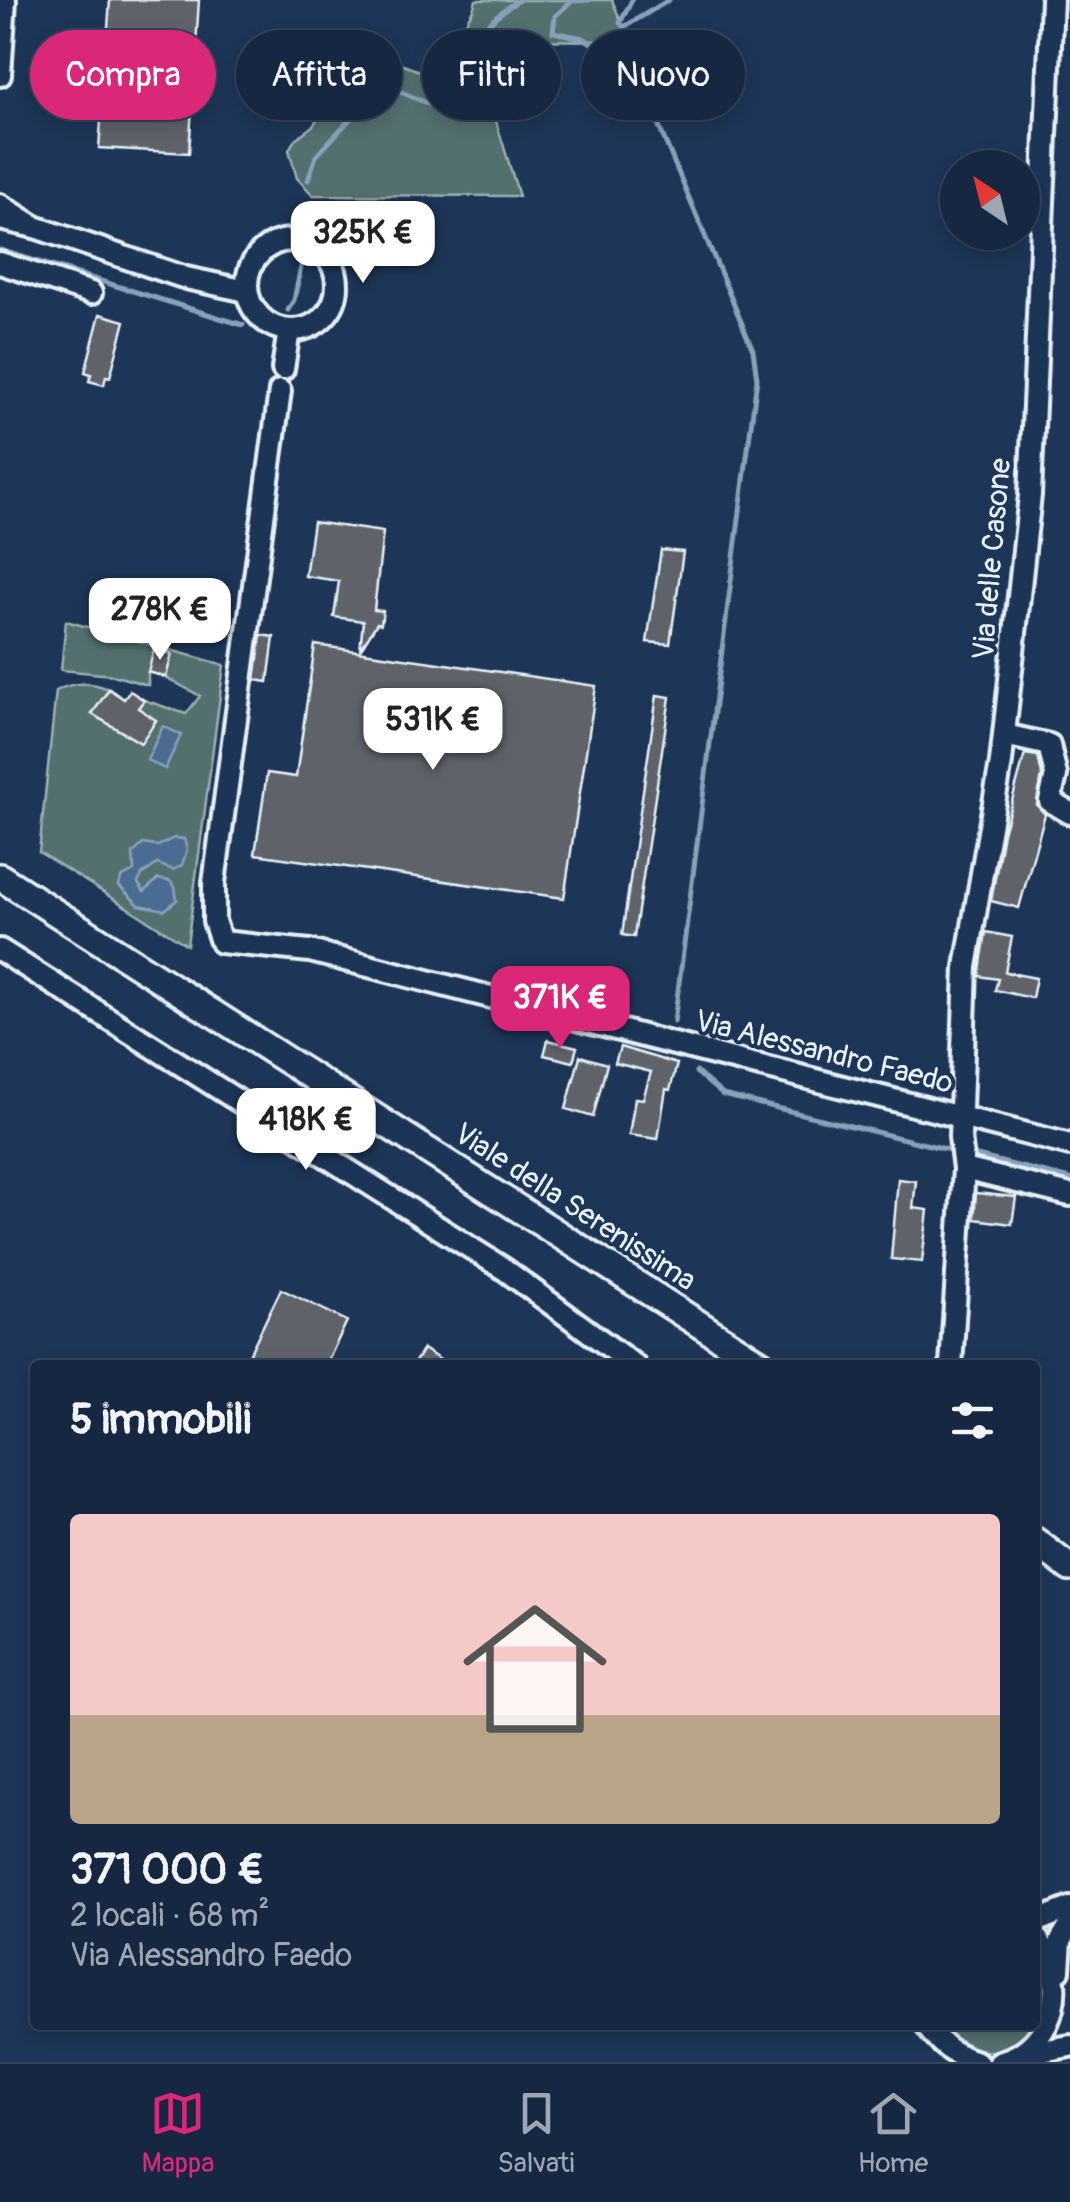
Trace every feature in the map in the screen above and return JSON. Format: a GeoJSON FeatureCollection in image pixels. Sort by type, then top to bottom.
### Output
{"type":"FeatureCollection","features":[{"type":"Feature","properties":{"kind":"main road","name":"Viale della Serenissima"},"geometry":{"type":"LineString","coordinates":[[0,877],[754,1360]]}},
{"type":"Feature","properties":{"kind":"street"},"geometry":{"type":"LineString","coordinates":[[0,75],[4,0]]}},
{"type":"Feature","properties":{"kind":"street","name":"Via delle Casone"},"geometry":{"type":"LineString","coordinates":[[951,1360],[962,1164],[966,967],[1005,735],[1030,494],[1052,0]]}},
{"type":"Feature","properties":{"kind":"street"},"geometry":{"type":"LineString","coordinates":[[1047,92],[1070,92]]}},
{"type":"Feature","properties":{"kind":"street"},"geometry":{"type":"LineString","coordinates":[[1,208],[35,227],[186,278],[247,291]]}},
{"type":"Feature","properties":{"kind":"street"},"geometry":{"type":"LineString","coordinates":[[293,240],[320,248],[336,272],[336,300],[318,323],[289,330],[266,323],[257,314],[247,291],[252,265],[270,246],[293,240]]}},
{"type":"Feature","properties":{"kind":"street"},"geometry":{"type":"LineString","coordinates":[[0,264],[91,292]]}},
{"type":"Feature","properties":{"kind":"street"},"geometry":{"type":"LineString","coordinates":[[283,368],[289,330]]}},
{"type":"Feature","properties":{"kind":"street","name":"Via Alessandro Faedo"},"geometry":{"type":"LineString","coordinates":[[280,391],[214,883],[214,921],[221,942],[310,951],[961,1128]]}},
{"type":"Feature","properties":{"kind":"street"},"geometry":{"type":"LineString","coordinates":[[1005,735],[1049,745],[1056,775],[1050,801],[1070,813]]}},
{"type":"Feature","properties":{"kind":"street"},"geometry":{"type":"LineString","coordinates":[[0,950],[504,1269],[627,1360]]}},
{"type":"Feature","properties":{"kind":"street"},"geometry":{"type":"LineString","coordinates":[[961,1128],[1070,1145]]}},
{"type":"Feature","properties":{"kind":"street"},"geometry":{"type":"LineString","coordinates":[[962,1164],[1070,1195]]}},
{"type":"Feature","properties":{"kind":"street"},"geometry":{"type":"LineString","coordinates":[[1040,1920],[1070,1908]]}},
{"type":"Feature","properties":{"kind":"street"},"geometry":{"type":"LineString","coordinates":[[1010,2059],[1038,2044],[1052,2026],[1060,2005],[1061,1940],[1070,1925]]}},
{"type":"Feature","properties":{"kind":"street"},"geometry":{"type":"LineString","coordinates":[[1040,1942],[1052,1955],[1070,2016]]}},
{"type":"Feature","properties":{"kind":"street"},"geometry":{"type":"LineString","coordinates":[[930,2030],[957,2056],[978,2062]]}},
{"type":"Feature","properties":{"kind":"street"},"geometry":{"type":"LineString","coordinates":[[1010,2059],[1070,2046]]}},
{"type":"Feature","properties":{"kind":"green space"},"geometry":{"type":"Polygon","coordinates":[[[476,0],[612,0],[624,30],[581,30],[581,41],[561,40],[561,30],[461,30],[476,0]]]}},
{"type":"Feature","properties":{"kind":"green space"},"geometry":{"type":"Polygon","coordinates":[[[402,65],[422,72],[422,120],[496,120],[519,196],[313,195],[297,178],[289,150],[316,120],[402,120],[402,65]]]}},
{"type":"Feature","properties":{"kind":"green space"},"geometry":{"type":"Polygon","coordinates":[[[66,621],[224,665],[187,945],[39,852],[56,691],[82,684],[109,689],[92,714],[141,743],[156,721],[138,708],[144,700],[186,714],[200,696],[148,672],[148,685],[112,675],[61,670],[66,621]]]}},
{"type":"Feature","properties":{"kind":"green space"},"geometry":{"type":"Polygon","coordinates":[[[1040,1960],[1052,1989],[1040,2019],[1040,1960]]]}},
{"type":"Feature","properties":{"kind":"green space"},"geometry":{"type":"Polygon","coordinates":[[[943,2030],[1034,2030],[1029,2037],[996,2051],[965,2046],[943,2030]]]}},
{"type":"Feature","properties":{"kind":"water"},"geometry":{"type":"Polygon","coordinates":[[[163,726],[181,735],[165,769],[147,760],[163,726]]]}},
{"type":"Feature","properties":{"kind":"water"},"geometry":{"type":"Polygon","coordinates":[[[174,838],[184,839],[187,850],[182,865],[173,870],[157,864],[138,883],[144,892],[158,879],[170,881],[177,900],[165,910],[139,905],[119,886],[121,878],[134,871],[133,853],[143,844],[158,846],[174,838]]]}},
{"type":"Feature","properties":{"kind":"building"},"geometry":{"type":"Polygon","coordinates":[[[110,0],[199,0],[197,30],[108,30],[110,0]]]}},
{"type":"Feature","properties":{"kind":"building"},"geometry":{"type":"Polygon","coordinates":[[[101,120],[191,120],[189,153],[99,148],[101,120]]]}},
{"type":"Feature","properties":{"kind":"building"},"geometry":{"type":"Polygon","coordinates":[[[100,314],[125,321],[110,377],[106,376],[104,385],[89,381],[91,374],[85,372],[100,314]]]}},
{"type":"Feature","properties":{"kind":"building"},"geometry":{"type":"Polygon","coordinates":[[[313,522],[383,532],[374,610],[383,611],[381,624],[377,623],[360,650],[363,621],[334,617],[339,581],[305,576],[313,522]]]}},
{"type":"Feature","properties":{"kind":"building"},"geometry":{"type":"Polygon","coordinates":[[[661,550],[683,552],[670,644],[647,642],[661,550]]]}},
{"type":"Feature","properties":{"kind":"building"},"geometry":{"type":"Polygon","coordinates":[[[261,635],[274,637],[268,682],[255,680],[261,635]]]}},
{"type":"Feature","properties":{"kind":"building"},"geometry":{"type":"Polygon","coordinates":[[[315,645],[596,686],[564,898],[255,854],[267,773],[296,777],[315,645]]]}},
{"type":"Feature","properties":{"kind":"building"},"geometry":{"type":"Polygon","coordinates":[[[154,649],[172,654],[166,677],[148,672],[154,649]]]}},
{"type":"Feature","properties":{"kind":"building"},"geometry":{"type":"Polygon","coordinates":[[[109,689],[124,699],[130,691],[144,700],[138,708],[156,720],[141,743],[92,714],[109,689]]]}},
{"type":"Feature","properties":{"kind":"building"},"geometry":{"type":"Polygon","coordinates":[[[657,695],[670,697],[634,937],[622,935],[657,695]]]}},
{"type":"Feature","properties":{"kind":"building"},"geometry":{"type":"Polygon","coordinates":[[[1025,754],[1038,756],[1042,775],[1037,805],[1045,814],[1019,908],[991,901],[1003,833],[1025,754]]]}},
{"type":"Feature","properties":{"kind":"building"},"geometry":{"type":"Polygon","coordinates":[[[986,932],[1012,937],[1005,972],[1036,978],[1032,998],[995,990],[998,979],[979,976],[986,932]]]}},
{"type":"Feature","properties":{"kind":"building"},"geometry":{"type":"Polygon","coordinates":[[[548,1040],[577,1047],[573,1062],[544,1055],[548,1040]]]}},
{"type":"Feature","properties":{"kind":"building"},"geometry":{"type":"Polygon","coordinates":[[[620,1047],[677,1064],[670,1090],[666,1089],[658,1139],[629,1135],[635,1098],[643,1099],[651,1072],[615,1063],[620,1047]]]}},
{"type":"Feature","properties":{"kind":"building"},"geometry":{"type":"Polygon","coordinates":[[[580,1056],[607,1064],[593,1117],[566,1109],[580,1056]]]}},
{"type":"Feature","properties":{"kind":"building"},"geometry":{"type":"Polygon","coordinates":[[[898,1179],[916,1181],[913,1208],[928,1210],[922,1262],[891,1259],[898,1179]]]}},
{"type":"Feature","properties":{"kind":"building"},"geometry":{"type":"Polygon","coordinates":[[[976,1193],[1016,1197],[1012,1224],[974,1219],[976,1193]]]}},
{"type":"Feature","properties":{"kind":"building"},"geometry":{"type":"Polygon","coordinates":[[[281,1289],[347,1321],[328,1360],[246,1360],[281,1289]]]}},
{"type":"Feature","properties":{"kind":"building"},"geometry":{"type":"Polygon","coordinates":[[[423,1349],[440,1360],[416,1360],[423,1349]]]}},
{"type":"Feature","properties":{"kind":"waterway"},"geometry":{"type":"LineString","coordinates":[[308,180],[316,156],[377,90],[387,86],[429,104],[467,111],[472,104],[467,71],[474,43],[492,20],[519,0]]}},
{"type":"Feature","properties":{"kind":"waterway"},"geometry":{"type":"LineString","coordinates":[[573,0],[555,16],[553,32],[583,38],[632,70],[753,350],[757,379],[674,1022]]}},
{"type":"Feature","properties":{"kind":"waterway"},"geometry":{"type":"LineString","coordinates":[[573,1],[589,0]]}},
{"type":"Feature","properties":{"kind":"waterway"},"geometry":{"type":"LineString","coordinates":[[632,0],[620,23],[624,27],[669,0]]}},
{"type":"Feature","properties":{"kind":"waterway"},"geometry":{"type":"LineString","coordinates":[[0,250],[243,325]]}},
{"type":"Feature","properties":{"kind":"waterway"},"geometry":{"type":"LineString","coordinates":[[288,310],[302,262]]}},
{"type":"Feature","properties":{"kind":"waterway"},"geometry":{"type":"LineString","coordinates":[[696,1072],[723,1095],[958,1152]]}},
{"type":"Feature","properties":{"kind":"waterway"},"geometry":{"type":"LineString","coordinates":[[969,1154],[1070,1179]]}}]}
